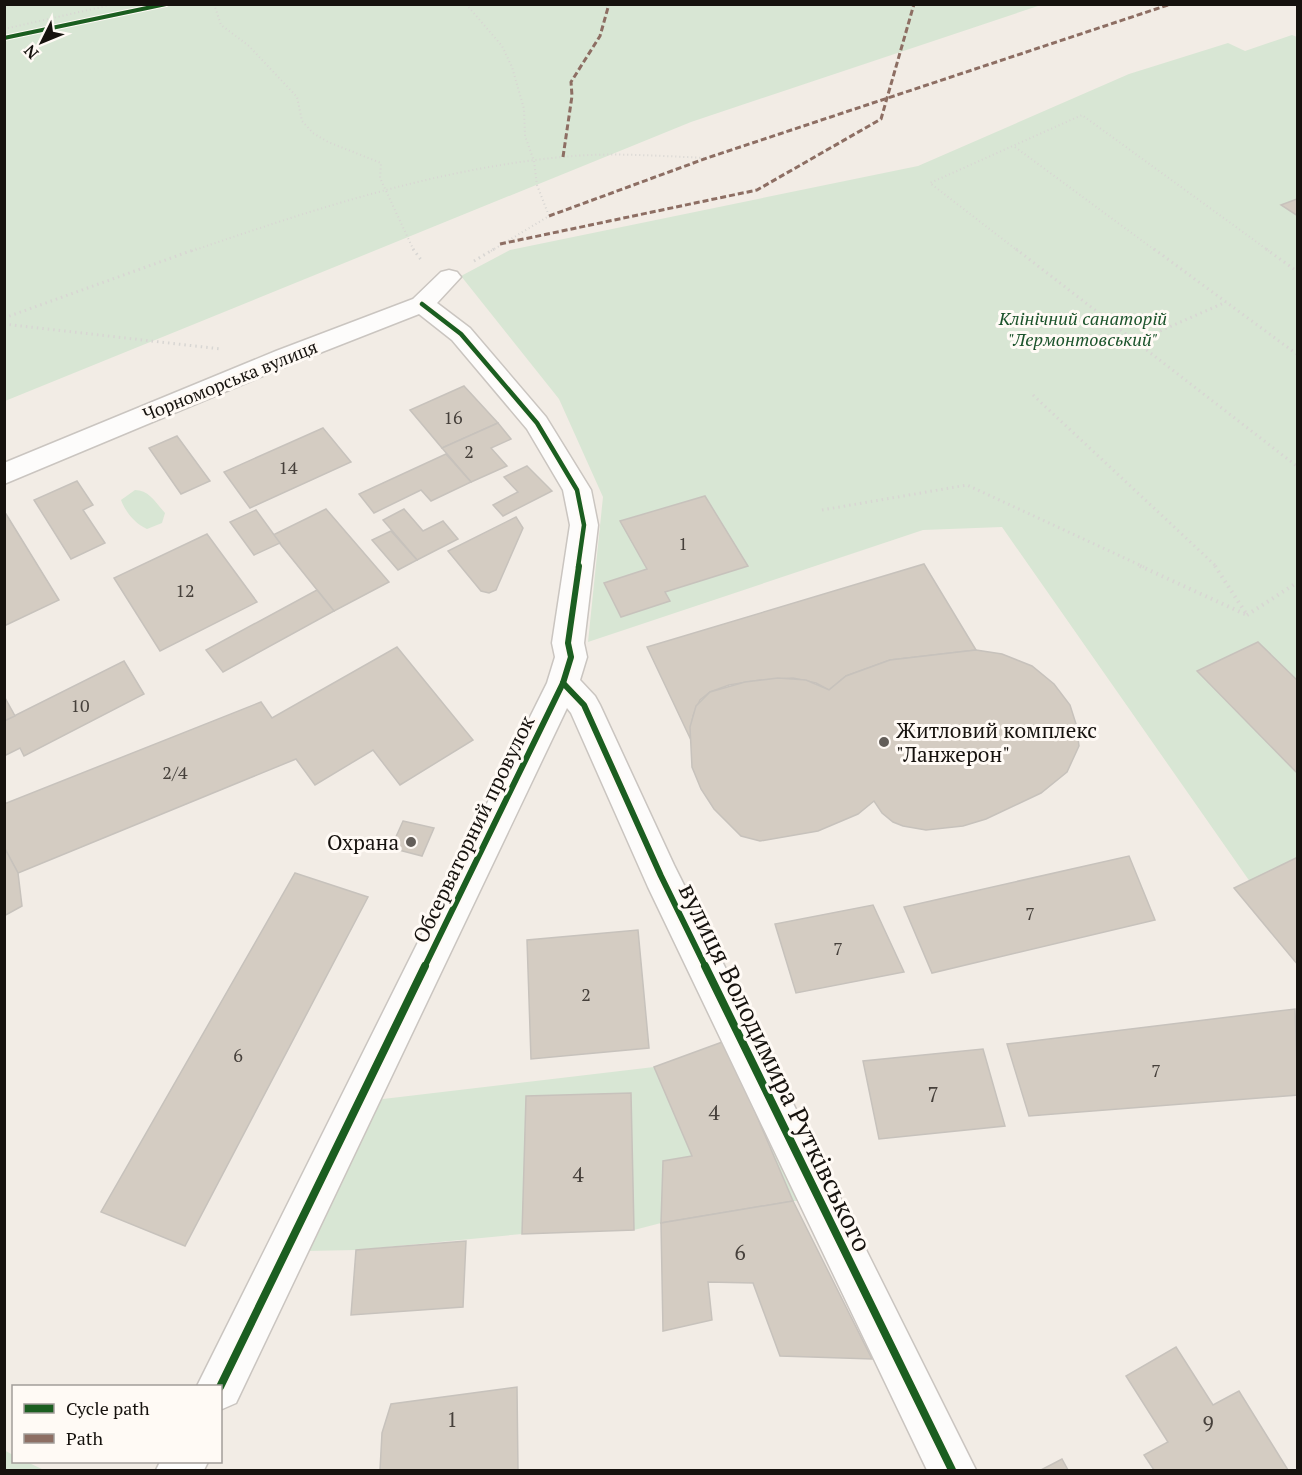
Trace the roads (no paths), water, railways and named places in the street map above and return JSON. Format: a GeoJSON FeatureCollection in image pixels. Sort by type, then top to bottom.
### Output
{"type":"FeatureCollection","features":[{"type":"Feature","properties":{"kind":"street","name":"Чорноморська вулиця"},"geometry":{"type":"LineString","coordinates":[[4,474],[285,357],[422,304],[449,277]]}},
{"type":"Feature","properties":{"kind":"street","name":"Обсерваторний провулок"},"geometry":{"type":"LineString","coordinates":[[221,1385],[563,683],[571,657],[568,643],[584,525],[577,490],[537,423],[461,334],[422,304]]}},
{"type":"Feature","properties":{"kind":"street","name":"вулиця Володимира Рутківського"},"geometry":{"type":"LineString","coordinates":[[563,683],[584,705],[666,887],[952,1470]]}},
{"type":"Feature","properties":{"kind":"place","name":"Житловий комплекс \"Ланжерон\""},"geometry":{"type":"Point","coordinates":[884,742]}},
{"type":"Feature","properties":{"kind":"place","name":"Охрана"},"geometry":{"type":"Point","coordinates":[411,842]}},
{"type":"Feature","properties":{"kind":"park label","name":"Клінічний санаторій \"Лермонтовський\""},"geometry":{"type":"Point","coordinates":[1083,328]}}]}
